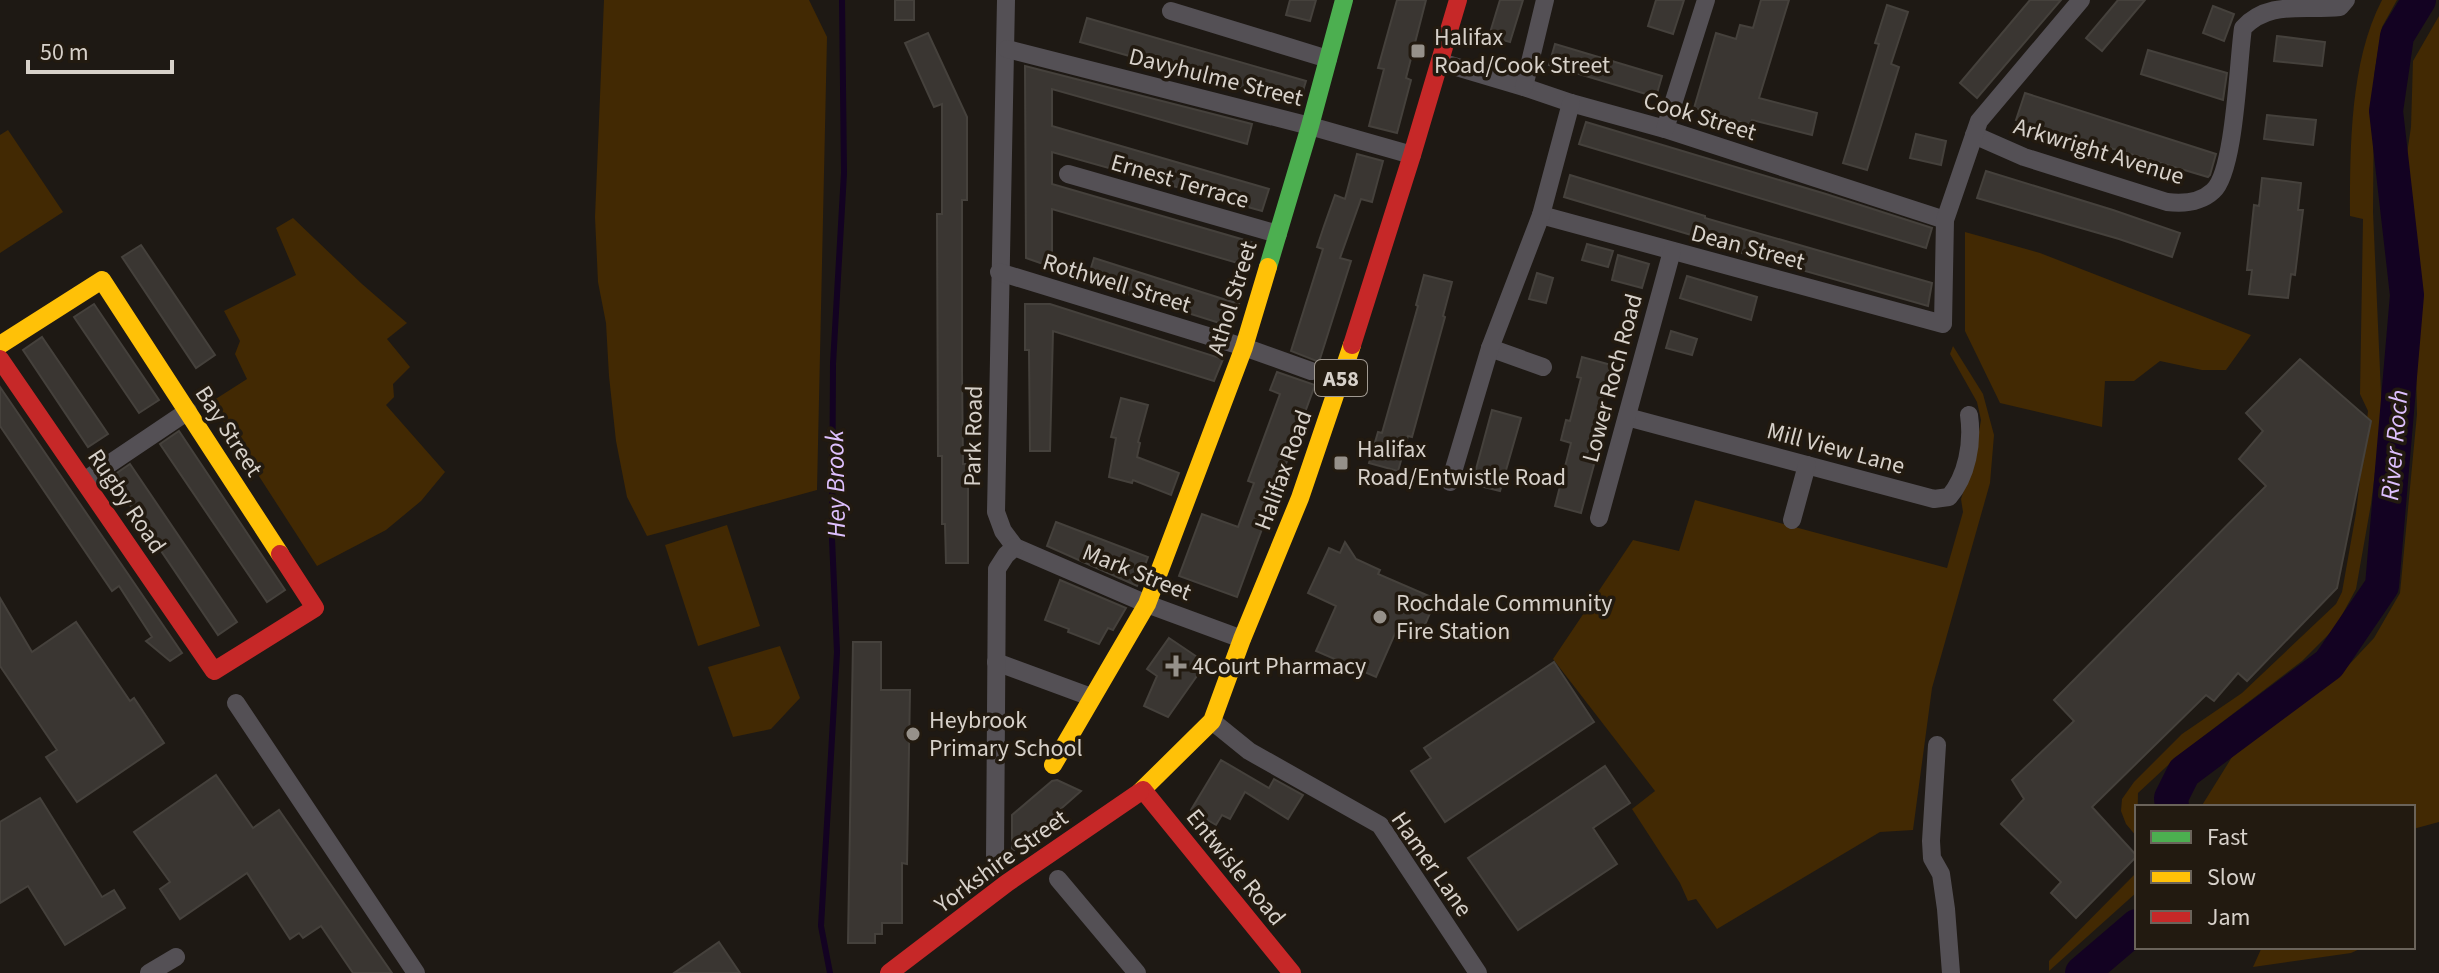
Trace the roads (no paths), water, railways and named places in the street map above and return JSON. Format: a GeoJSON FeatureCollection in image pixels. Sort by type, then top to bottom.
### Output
{"type":"FeatureCollection","features":[{"type":"Feature","properties":{"kind":"main road","name":"Athol Street"},"geometry":{"type":"LineString","coordinates":[[1053,765],[1147,604],[1244,347],[1344,0]]}},
{"type":"Feature","properties":{"kind":"main road","name":"Halifax Road"},"geometry":{"type":"LineString","coordinates":[[1143,790],[1212,721],[1304,485],[1342,375],[1458,0]]}},
{"type":"Feature","properties":{"kind":"main road","name":"Bay Street"},"geometry":{"type":"LineString","coordinates":[[0,345],[102,280],[188,411],[315,608],[214,671]]}},
{"type":"Feature","properties":{"kind":"main road","name":"Rugby Road"},"geometry":{"type":"LineString","coordinates":[[0,359],[214,671]]}},
{"type":"Feature","properties":{"kind":"main road","name":"Yorkshire Street"},"geometry":{"type":"LineString","coordinates":[[889,973],[1007,883],[1143,790]]}},
{"type":"Feature","properties":{"kind":"main road","name":"Entwisle Road"},"geometry":{"type":"LineString","coordinates":[[1143,790],[1292,973]]}},
{"type":"Feature","properties":{"kind":"street","name":"Park Road"},"geometry":{"type":"LineString","coordinates":[[1006,0],[996,512],[1003,531],[1015,547]]}},
{"type":"Feature","properties":{"kind":"street"},"geometry":{"type":"LineString","coordinates":[[1524,87],[1545,0]]}},
{"type":"Feature","properties":{"kind":"street"},"geometry":{"type":"LineString","coordinates":[[1665,129],[1706,0]]}},
{"type":"Feature","properties":{"kind":"street"},"geometry":{"type":"LineString","coordinates":[[1945,220],[1979,121],[2081,0]]}},
{"type":"Feature","properties":{"kind":"street","name":"Arkwright Avenue"},"geometry":{"type":"LineString","coordinates":[[1974,135],[2024,157],[2167,202],[2184,204],[2199,200],[2213,192],[2223,179],[2229,156],[2243,28],[2252,15],[2265,7],[2284,4],[2327,9],[2340,7],[2346,0]]}},
{"type":"Feature","properties":{"kind":"street"},"geometry":{"type":"LineString","coordinates":[[1171,11],[1328,59]]}},
{"type":"Feature","properties":{"kind":"street","name":"Davyhulme Street"},"geometry":{"type":"LineString","coordinates":[[1007,49],[1412,155]]}},
{"type":"Feature","properties":{"kind":"street","name":"Cook Street"},"geometry":{"type":"LineString","coordinates":[[1440,62],[1665,129],[1945,220]]}},
{"type":"Feature","properties":{"kind":"street"},"geometry":{"type":"LineString","coordinates":[[1450,482],[1490,348],[1541,215],[1571,103]]}},
{"type":"Feature","properties":{"kind":"street","name":"Ernest Terrace"},"geometry":{"type":"LineString","coordinates":[[1068,174],[1278,234]]}},
{"type":"Feature","properties":{"kind":"street","name":"Dean Street"},"geometry":{"type":"LineString","coordinates":[[1541,215],[1943,324],[1945,220]]}},
{"type":"Feature","properties":{"kind":"street","name":"Lower Roch Road"},"geometry":{"type":"LineString","coordinates":[[1599,518],[1672,251]]}},
{"type":"Feature","properties":{"kind":"street","name":"Rothwell Street"},"geometry":{"type":"LineString","coordinates":[[999,272],[1244,347],[1311,371]]}},
{"type":"Feature","properties":{"kind":"street"},"geometry":{"type":"LineString","coordinates":[[1490,348],[1543,367]]}},
{"type":"Feature","properties":{"kind":"street"},"geometry":{"type":"LineString","coordinates":[[84,481],[188,411]]}},
{"type":"Feature","properties":{"kind":"street","name":"Mill View Lane"},"geometry":{"type":"LineString","coordinates":[[1627,417],[1934,499],[1949,497],[1964,472],[1970,445],[1969,415]]}},
{"type":"Feature","properties":{"kind":"street"},"geometry":{"type":"LineString","coordinates":[[1792,520],[1807,465]]}},
{"type":"Feature","properties":{"kind":"street"},"geometry":{"type":"LineString","coordinates":[[995,859],[997,569],[1015,547]]}},
{"type":"Feature","properties":{"kind":"street","name":"Mark Street"},"geometry":{"type":"LineString","coordinates":[[1015,547],[1147,604],[1242,639]]}},
{"type":"Feature","properties":{"kind":"street"},"geometry":{"type":"LineString","coordinates":[[996,662],[1091,697]]}},
{"type":"Feature","properties":{"kind":"street"},"geometry":{"type":"LineString","coordinates":[[236,703],[416,973]]}},
{"type":"Feature","properties":{"kind":"street","name":"Hamer Lane"},"geometry":{"type":"LineString","coordinates":[[1212,721],[1249,751],[1380,825],[1478,973]]}},
{"type":"Feature","properties":{"kind":"street"},"geometry":{"type":"LineString","coordinates":[[1937,745],[1932,858],[1941,874],[1951,973]]}},
{"type":"Feature","properties":{"kind":"street"},"geometry":{"type":"LineString","coordinates":[[1058,879],[1137,973]]}},
{"type":"Feature","properties":{"kind":"street"},"geometry":{"type":"LineString","coordinates":[[149,973],[176,957]]}},
{"type":"Feature","properties":{"kind":"waterway","name":"Hey Brook"},"geometry":{"type":"LineString","coordinates":[[830,973],[821,926],[837,652],[832,539],[833,364],[844,173],[842,0]]}},
{"type":"Feature","properties":{"kind":"waterway","name":"River Roch"},"geometry":{"type":"LineString","coordinates":[[2172,805],[2171,798],[2184,772],[2329,664],[2382,586],[2407,295],[2386,111],[2397,36],[2419,0]]}},
{"type":"Feature","properties":{"kind":"waterway","name":"River Roch"},"geometry":{"type":"LineString","coordinates":[[2082,973],[2135,928]]}},
{"type":"Feature","properties":{"kind":"place","name":"Halifax Road/Cook Street"},"geometry":{"type":"Point","coordinates":[1418,51]}},
{"type":"Feature","properties":{"kind":"place","name":"Halifax Road/Entwistle Road"},"geometry":{"type":"Point","coordinates":[1341,463]}},
{"type":"Feature","properties":{"kind":"place","name":"Rochdale Community Fire Station"},"geometry":{"type":"Point","coordinates":[1380,617]}},
{"type":"Feature","properties":{"kind":"place","name":"4Court Pharmacy"},"geometry":{"type":"Point","coordinates":[1176,666]}},
{"type":"Feature","properties":{"kind":"place","name":"Heybrook Primary School"},"geometry":{"type":"Point","coordinates":[913,734]}}]}
